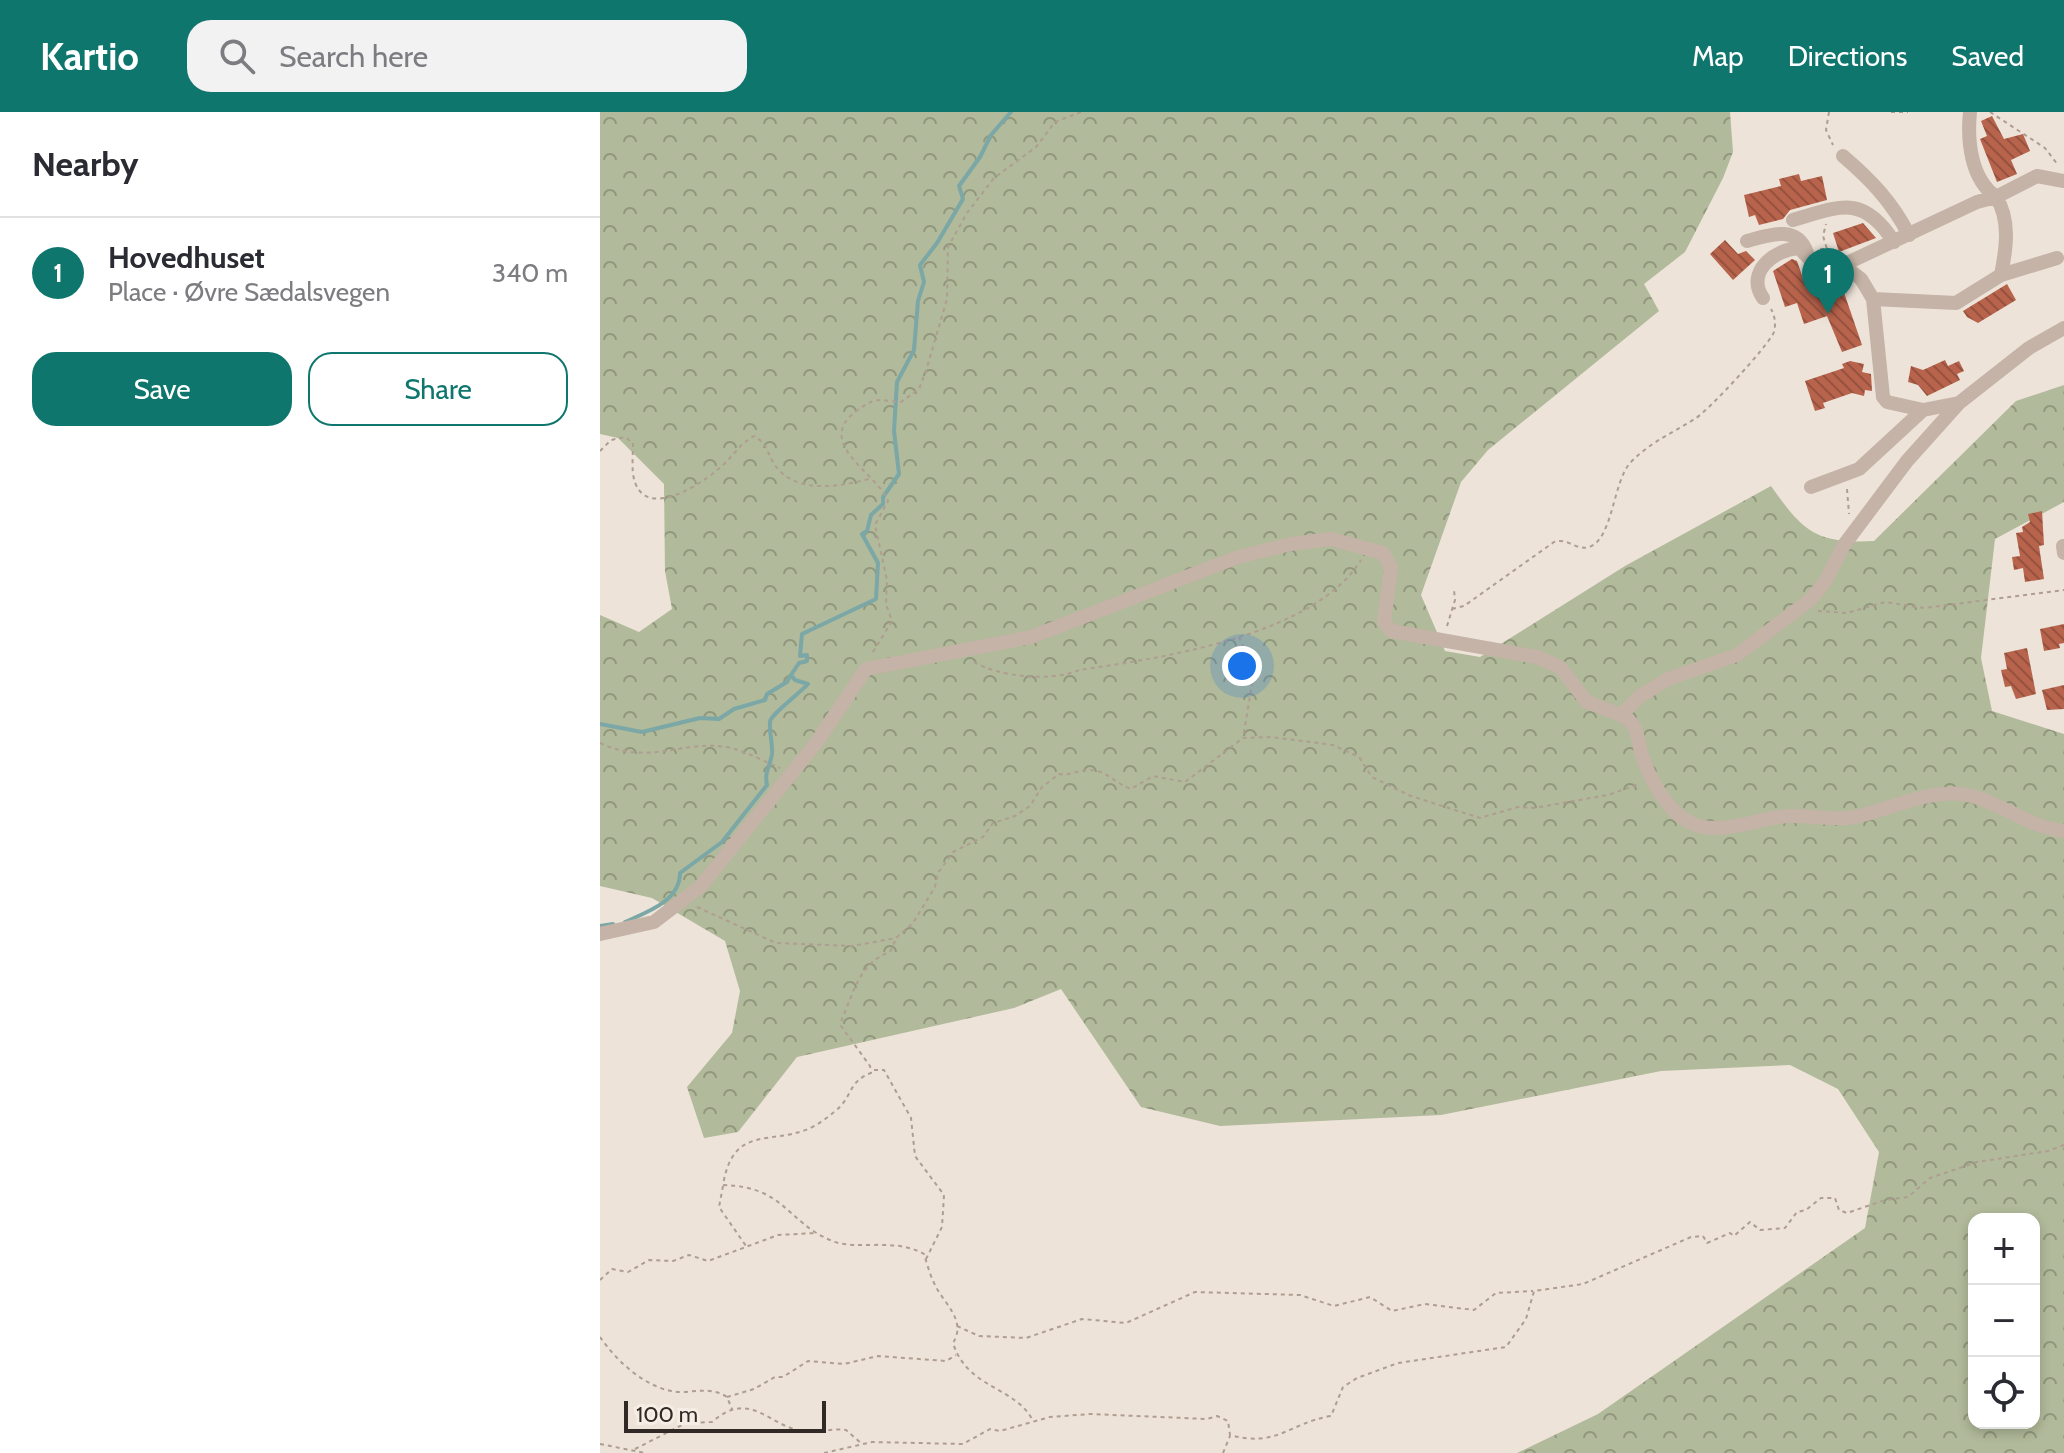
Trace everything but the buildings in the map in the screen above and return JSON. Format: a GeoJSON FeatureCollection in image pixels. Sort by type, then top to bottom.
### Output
{"type":"FeatureCollection","features":[{"type":"Feature","properties":{"kind":"street"},"geometry":{"type":"LineString","coordinates":[[1966,113],[1972,158],[1981,182],[2005,211],[2006,253],[2001,275]]}},
{"type":"Feature","properties":{"kind":"street"},"geometry":{"type":"LineString","coordinates":[[1843,156],[1871,180],[1894,206],[1909,235]]}},
{"type":"Feature","properties":{"kind":"street"},"geometry":{"type":"LineString","coordinates":[[1747,241],[1785,233],[1799,239],[1810,249],[1820,270],[1845,267],[2037,176],[2062,181]]}},
{"type":"Feature","properties":{"kind":"street"},"geometry":{"type":"LineString","coordinates":[[1793,220],[1846,206],[1868,211],[1882,223],[1894,242]]}},
{"type":"Feature","properties":{"kind":"street"},"geometry":{"type":"LineString","coordinates":[[1763,298],[1758,285],[1759,275],[1772,256],[1787,249],[1810,249]]}},
{"type":"Feature","properties":{"kind":"street"},"geometry":{"type":"LineString","coordinates":[[1873,299],[1956,303],[2001,275],[2057,258]]}},
{"type":"Feature","properties":{"kind":"street"},"geometry":{"type":"LineString","coordinates":[[1845,267],[1861,279],[1873,299],[1883,397],[1887,402],[1923,410],[1959,403]]}},
{"type":"Feature","properties":{"kind":"street"},"geometry":{"type":"LineString","coordinates":[[1621,715],[1640,696],[1668,679],[1737,655],[1819,593],[1856,529],[1927,436],[1959,403],[2029,348],[2064,328]]}},
{"type":"Feature","properties":{"kind":"street"},"geometry":{"type":"LineString","coordinates":[[1811,487],[1859,469],[1923,410]]}},
{"type":"Feature","properties":{"kind":"street"},"geometry":{"type":"LineString","coordinates":[[600,934],[654,922],[701,886],[792,774],[866,669],[1031,637],[1238,557],[1331,539],[1383,553],[1391,567],[1384,622],[1391,631],[1552,662],[1568,675],[1587,702],[1633,721],[1642,755],[1656,785],[1682,818],[1699,826],[1788,816],[1853,817],[1946,793],[1987,800],[2034,826],[2064,831]]}},
{"type":"Feature","properties":{"kind":"path"},"geometry":{"type":"LineString","coordinates":[[886,634],[889,615],[886,576],[875,523],[888,504],[887,495],[847,454],[842,430],[849,417],[870,401],[882,397],[901,402],[919,389],[947,299],[948,247],[967,213],[994,178],[1036,147],[1055,122],[1081,112]]}},
{"type":"Feature","properties":{"kind":"path"},"geometry":{"type":"LineString","coordinates":[[1829,112],[1826,130],[1843,156]]}},
{"type":"Feature","properties":{"kind":"path"},"geometry":{"type":"LineString","coordinates":[[1891,112],[1908,112]]}},
{"type":"Feature","properties":{"kind":"path"},"geometry":{"type":"LineString","coordinates":[[1990,112],[2045,148],[2058,164],[2062,181]]}},
{"type":"Feature","properties":{"kind":"path"},"geometry":{"type":"LineString","coordinates":[[1810,249],[1827,249],[1823,236],[1826,225],[1823,211]]}},
{"type":"Feature","properties":{"kind":"path"},"geometry":{"type":"LineString","coordinates":[[1452,609],[1464,606],[1554,542],[1564,540],[1586,547],[1593,545],[1612,514],[1619,477],[1631,462],[1659,437],[1703,412],[1772,335],[1774,315],[1763,298]]}},
{"type":"Feature","properties":{"kind":"path"},"geometry":{"type":"LineString","coordinates":[[600,451],[611,440],[625,437],[633,443],[633,477],[643,494],[658,501],[679,495],[701,482],[728,460],[738,445],[754,436],[765,442],[779,471],[804,483],[826,488],[870,479]]}},
{"type":"Feature","properties":{"kind":"path"},"geometry":{"type":"LineString","coordinates":[[1856,529],[1848,512],[1846,497],[1848,485],[1859,469]]}},
{"type":"Feature","properties":{"kind":"path"},"geometry":{"type":"LineString","coordinates":[[958,653],[987,670],[1038,678],[1063,677],[1079,670],[1200,651],[1306,609],[1350,578],[1368,549]]}},
{"type":"Feature","properties":{"kind":"path"},"geometry":{"type":"LineString","coordinates":[[1454,590],[1447,624],[1455,641]]}},
{"type":"Feature","properties":{"kind":"path"},"geometry":{"type":"LineString","coordinates":[[1802,606],[1847,613],[1885,602],[1924,608],[2064,590]]}},
{"type":"Feature","properties":{"kind":"path"},"geometry":{"type":"LineString","coordinates":[[1239,636],[1254,672],[1243,738]]}},
{"type":"Feature","properties":{"kind":"path"},"geometry":{"type":"LineString","coordinates":[[872,1070],[841,1026],[861,975],[879,956],[890,952],[896,938],[913,923],[935,887],[938,873],[953,852],[983,837],[993,823],[1015,816],[1030,806],[1042,787],[1059,774],[1071,776],[1087,769],[1105,773],[1117,785],[1131,789],[1153,776],[1185,782],[1243,738],[1271,737],[1333,745],[1359,757],[1372,777],[1411,796],[1480,818],[1518,807],[1534,808],[1608,795],[1635,784],[1656,785]]}},
{"type":"Feature","properties":{"kind":"path"},"geometry":{"type":"LineString","coordinates":[[600,743],[616,751],[662,754],[725,747],[792,774]]}},
{"type":"Feature","properties":{"kind":"path"},"geometry":{"type":"LineString","coordinates":[[682,902],[776,943],[852,946],[896,938]]}},
{"type":"Feature","properties":{"kind":"path"},"geometry":{"type":"LineString","coordinates":[[747,1246],[719,1207],[726,1169],[738,1150],[763,1137],[807,1130],[838,1110],[858,1077],[872,1070],[884,1070],[911,1118],[915,1156],[944,1195],[943,1222],[926,1260]]}},
{"type":"Feature","properties":{"kind":"path"},"geometry":{"type":"LineString","coordinates":[[956,1325],[979,1336],[1026,1338],[1082,1319],[1126,1323],[1195,1292],[1300,1295],[1334,1306],[1370,1297],[1392,1311],[1425,1304],[1474,1310],[1496,1293],[1583,1284],[1691,1237],[1703,1236],[1707,1243],[1730,1233],[1734,1236],[1750,1222],[1760,1230],[1785,1228],[1797,1212],[1806,1210],[1821,1198],[1835,1198],[1839,1210],[1847,1213],[1885,1200],[1908,1197],[1930,1178],[1977,1162],[2048,1151],[2064,1145]]}},
{"type":"Feature","properties":{"kind":"path"},"geometry":{"type":"LineString","coordinates":[[723,1185],[767,1192],[817,1233],[835,1242],[881,1242],[916,1249],[926,1260],[936,1287],[955,1314],[953,1343],[957,1354],[977,1379],[1005,1395],[1034,1422]]}},
{"type":"Feature","properties":{"kind":"path"},"geometry":{"type":"LineString","coordinates":[[600,1280],[612,1269],[628,1272],[649,1260],[673,1261],[689,1255],[708,1261],[778,1235],[817,1233]]}},
{"type":"Feature","properties":{"kind":"path"},"geometry":{"type":"LineString","coordinates":[[1230,1435],[1255,1442],[1288,1433],[1312,1419],[1331,1416],[1343,1387],[1357,1378],[1398,1363],[1506,1347],[1526,1319],[1534,1291]]}},
{"type":"Feature","properties":{"kind":"path"},"geometry":{"type":"LineString","coordinates":[[600,1337],[625,1365],[660,1389],[713,1390],[727,1397],[733,1410]]}},
{"type":"Feature","properties":{"kind":"path"},"geometry":{"type":"LineString","coordinates":[[727,1397],[754,1389],[775,1377],[783,1377],[808,1361],[844,1364],[878,1356],[946,1361],[957,1354]]}},
{"type":"Feature","properties":{"kind":"path"},"geometry":{"type":"LineString","coordinates":[[635,1449],[686,1423],[712,1422],[724,1412],[733,1410],[759,1409],[787,1426],[808,1432],[843,1429],[855,1433],[862,1444]]}},
{"type":"Feature","properties":{"kind":"path"},"geometry":{"type":"LineString","coordinates":[[824,1453],[862,1444],[963,1444],[990,1429],[1000,1431],[1050,1417],[1090,1414],[1207,1419],[1217,1416],[1228,1421],[1230,1435],[1223,1453]]}},
{"type":"Feature","properties":{"kind":"path"},"geometry":{"type":"LineString","coordinates":[[600,1444],[645,1453]]}},
{"type":"Feature","properties":{"kind":"green space"},"geometry":{"type":"Polygon","coordinates":[[[600,112],[1730,112],[1733,152],[1723,178],[1685,252],[1644,284],[1659,311],[1488,450],[1461,482],[1421,595],[1445,651],[1480,657],[1625,566],[1771,486],[1792,514],[1812,532],[1838,540],[1874,541],[2016,401],[2064,385],[2064,502],[1995,539],[1981,658],[1992,711],[2064,734],[2064,1453],[1517,1453],[1598,1414],[1865,1228],[1879,1152],[1838,1089],[1790,1065],[1661,1071],[1441,1115],[1220,1126],[1141,1107],[1061,989],[1014,1008],[797,1057],[738,1132],[704,1138],[687,1087],[732,1033],[740,991],[725,941],[652,898],[600,886],[600,615],[639,632],[672,609],[665,571],[664,484],[618,438],[600,434],[600,112]]]}},
{"type":"Feature","properties":{"kind":"waterway"},"geometry":{"type":"LineString","coordinates":[[625,922],[668,898],[679,883],[680,873],[722,842],[767,785],[772,754],[771,719],[808,684],[795,680],[791,675],[799,663],[807,661],[807,655],[800,656],[802,634],[876,599],[878,563],[862,534],[867,531],[871,515],[883,504],[883,497],[899,474],[894,431],[897,382],[914,350],[918,301],[924,282],[920,265],[963,199],[959,186],[991,135],[1011,112]]}},
{"type":"Feature","properties":{"kind":"waterway"},"geometry":{"type":"LineString","coordinates":[[600,724],[642,732],[700,718],[719,719],[734,709],[765,700],[767,694],[787,682],[791,675]]}},
{"type":"Feature","properties":{"kind":"waterway"},"geometry":{"type":"LineString","coordinates":[[600,926],[613,924]]}},
{"type":"Feature","properties":{"kind":"place","name":"Hovedhuset"},"geometry":{"type":"Point","coordinates":[1828,314]}}]}
